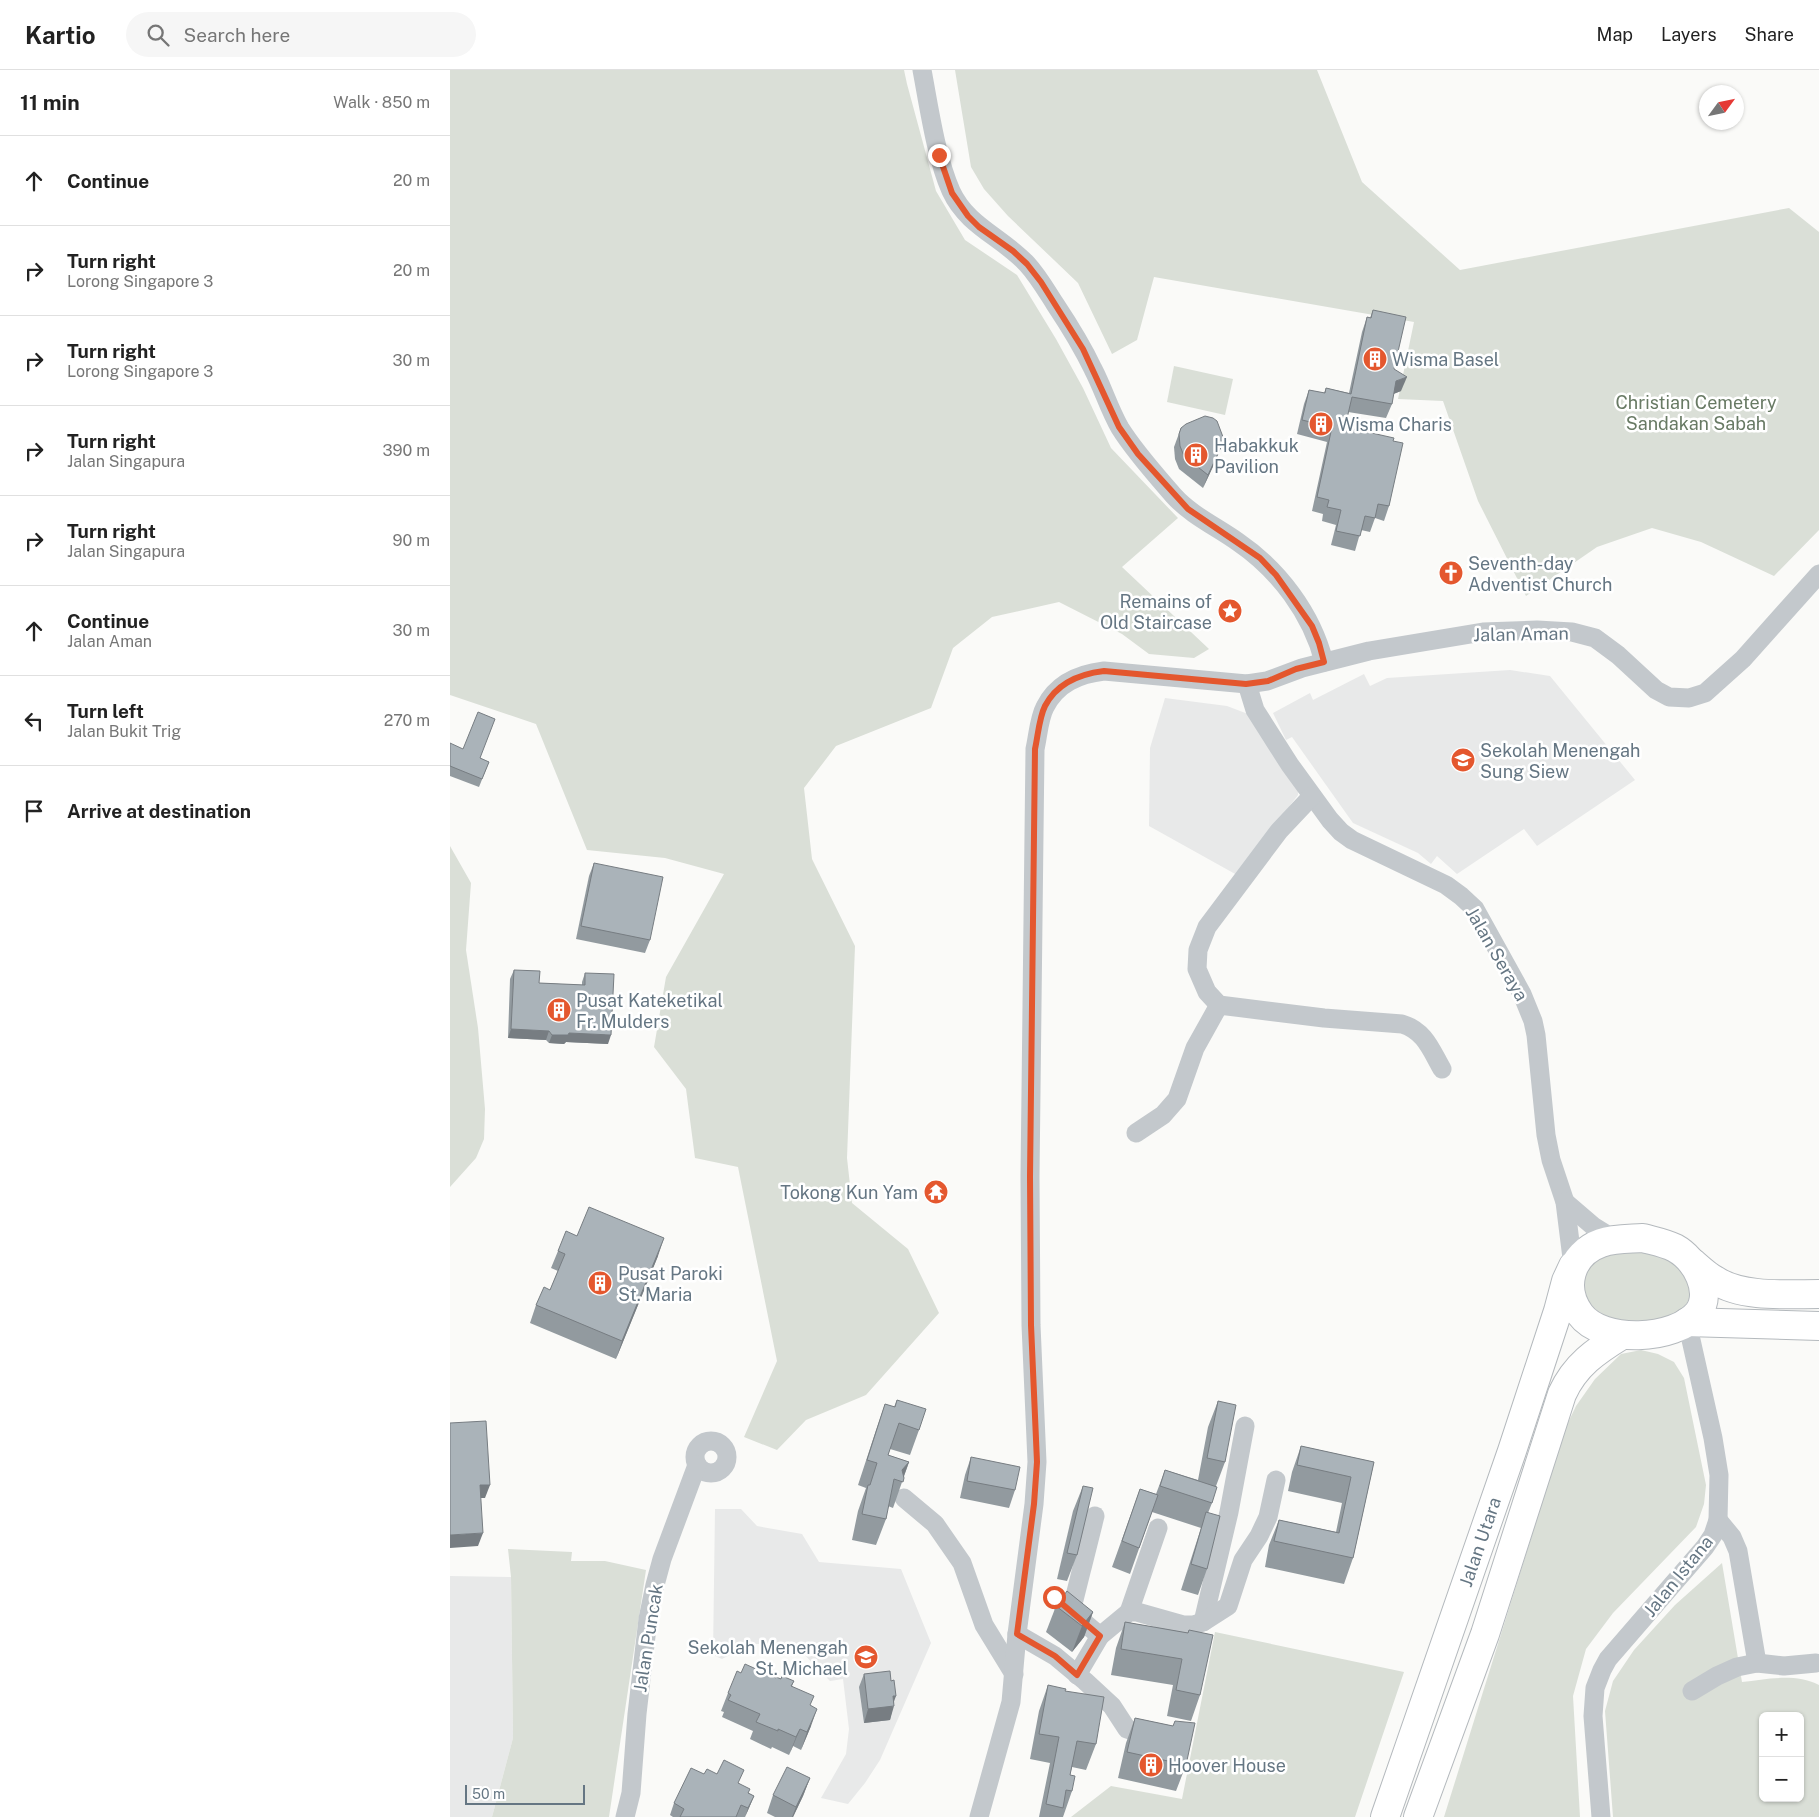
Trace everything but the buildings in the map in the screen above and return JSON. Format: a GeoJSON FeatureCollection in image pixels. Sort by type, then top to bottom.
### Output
{"type":"FeatureCollection","features":[{"type":"Feature","properties":{"kind":"highway"},"geometry":{"type":"LineString","coordinates":[[1819,1294],[1758,1293],[1730,1287],[1715,1281],[1676,1249],[1643,1238],[1614,1240],[1600,1243],[1590,1248],[1573,1266],[1570,1293],[1575,1307],[1584,1318],[1596,1327],[1610,1333],[1622,1335],[1661,1331],[1687,1322],[1819,1326]]}},
{"type":"Feature","properties":{"kind":"highway"},"geometry":{"type":"LineString","coordinates":[[1687,1322],[1698,1312],[1703,1302],[1704,1290],[1700,1276],[1692,1262]]}},
{"type":"Feature","properties":{"kind":"highway","name":"Jalan Utara"},"geometry":{"type":"LineString","coordinates":[[1385,1817],[1515,1442],[1566,1281],[1573,1266]]}},
{"type":"Feature","properties":{"kind":"highway","name":"Jalan Utara"},"geometry":{"type":"LineString","coordinates":[[1418,1817],[1484,1634],[1562,1394],[1568,1380],[1580,1365],[1603,1346],[1622,1335]]}},
{"type":"Feature","properties":{"kind":"street"},"geometry":{"type":"LineString","coordinates":[[922,70],[945,175],[952,193],[960,206],[979,227],[1013,251],[1027,264],[1041,282],[1083,349],[1119,427],[1138,454],[1188,509],[1260,558],[1276,575],[1312,626],[1324,662]]}},
{"type":"Feature","properties":{"kind":"street","name":"Jalan Aman"},"geometry":{"type":"LineString","coordinates":[[979,1817],[1012,1702],[1017,1634],[1034,1504],[1037,1462],[1031,1325],[1030,1177],[1035,749],[1044,708],[1055,692],[1069,680],[1086,673],[1104,671],[1246,684],[1268,681],[1296,669],[1369,651],[1483,632],[1537,630],[1572,632],[1595,638],[1618,655],[1656,690],[1669,696],[1689,698],[1705,693],[1743,659],[1819,574]]}},
{"type":"Feature","properties":{"kind":"street","name":"Jalan Seraya"},"geometry":{"type":"LineString","coordinates":[[1246,684],[1251,701],[1260,719],[1312,796],[1335,826],[1352,840],[1446,886],[1475,909],[1522,994],[1533,1021],[1539,1055],[1546,1135],[1565,1202],[1573,1266]]}},
{"type":"Feature","properties":{"kind":"street"},"geometry":{"type":"LineString","coordinates":[[1312,796],[1279,831],[1207,927],[1198,950],[1197,969],[1207,992],[1219,1005],[1324,1018],[1407,1025],[1422,1034],[1442,1069]]}},
{"type":"Feature","properties":{"kind":"street"},"geometry":{"type":"LineString","coordinates":[[1136,1133],[1163,1115],[1177,1099],[1195,1048],[1219,1005]]}},
{"type":"Feature","properties":{"kind":"street"},"geometry":{"type":"LineString","coordinates":[[1565,1202],[1593,1226],[1614,1240]]}},
{"type":"Feature","properties":{"kind":"street","name":"Jalan Istana"},"geometry":{"type":"LineString","coordinates":[[1602,1817],[1593,1716],[1595,1688],[1602,1670],[1608,1659],[1705,1548],[1713,1535],[1718,1520],[1719,1474],[1713,1438],[1687,1322]]}},
{"type":"Feature","properties":{"kind":"street"},"geometry":{"type":"LineString","coordinates":[[1203,1622],[1230,1512],[1244,1426]]}},
{"type":"Feature","properties":{"kind":"street","name":"Jalan Puncak"},"geometry":{"type":"LineString","coordinates":[[625,1817],[631,1794],[637,1714],[648,1619],[655,1585],[662,1559],[698,1465]]}},
{"type":"Feature","properties":{"kind":"street"},"geometry":{"type":"LineString","coordinates":[[1128,1612],[1137,1612],[1193,1626],[1228,1606],[1243,1560],[1259,1536],[1268,1517],[1276,1480]]}},
{"type":"Feature","properties":{"kind":"street"},"geometry":{"type":"LineString","coordinates":[[904,1498],[935,1524],[962,1564],[986,1630],[1014,1674]]}},
{"type":"Feature","properties":{"kind":"street"},"geometry":{"type":"LineString","coordinates":[[1071,1612],[1095,1516]]}},
{"type":"Feature","properties":{"kind":"street"},"geometry":{"type":"LineString","coordinates":[[1718,1520],[1732,1537],[1738,1551],[1757,1663]]}},
{"type":"Feature","properties":{"kind":"street"},"geometry":{"type":"LineString","coordinates":[[1077,1675],[1100,1636],[1128,1612],[1158,1528]]}},
{"type":"Feature","properties":{"kind":"street"},"geometry":{"type":"LineString","coordinates":[[1054,1597],[1100,1636]]}},
{"type":"Feature","properties":{"kind":"street"},"geometry":{"type":"LineString","coordinates":[[1017,1634],[1055,1656],[1112,1706],[1127,1729],[1133,1732],[1169,1736]]}},
{"type":"Feature","properties":{"kind":"street"},"geometry":{"type":"LineString","coordinates":[[1692,1691],[1737,1667],[1757,1663],[1784,1666],[1816,1663]]}},
{"type":"Feature","properties":{"kind":"shaded area","name":"Sekolah Menengah Sung Siew"},"geometry":{"type":"Polygon","coordinates":[[[1510,670],[1550,676],[1635,780],[1537,846],[1524,829],[1457,874],[1437,856],[1431,864],[1418,853],[1353,823],[1292,737],[1286,740],[1273,713],[1310,693],[1313,700],[1364,674],[1370,686],[1387,678],[1510,670]]]}},
{"type":"Feature","properties":{"kind":"shaded area"},"geometry":{"type":"Polygon","coordinates":[[[1165,698],[1227,706],[1248,714],[1298,785],[1298,795],[1237,875],[1149,826],[1150,748],[1165,698]]]}},
{"type":"Feature","properties":{"kind":"shaded area","name":"Sekolah Menengah St. Michael"},"geometry":{"type":"Polygon","coordinates":[[[715,1509],[741,1509],[757,1526],[802,1534],[819,1562],[901,1569],[931,1643],[880,1760],[848,1804],[821,1798],[846,1754],[849,1729],[843,1679],[830,1681],[794,1644],[750,1644],[722,1659],[713,1655],[715,1509]]]}},
{"type":"Feature","properties":{"kind":"shaded area"},"geometry":{"type":"Polygon","coordinates":[[[450,1576],[511,1577],[513,1738],[492,1817],[450,1817],[450,1576]]]}},
{"type":"Feature","properties":{"kind":"green space"},"geometry":{"type":"Polygon","coordinates":[[[450,70],[904,70],[936,191],[965,240],[1017,275],[1083,388],[1111,448],[1178,518],[1122,567],[1209,649],[1194,658],[1149,654],[1122,634],[1059,602],[992,617],[953,648],[931,708],[836,746],[804,788],[812,859],[855,946],[847,1158],[852,1203],[908,1249],[939,1313],[866,1395],[806,1420],[777,1450],[744,1437],[777,1361],[738,1167],[695,1158],[686,1089],[654,1047],[666,977],[724,874],[665,858],[587,850],[536,724],[450,695],[450,70]]]}},
{"type":"Feature","properties":{"kind":"green space","name":"Christian Cemetery Sandakan Sabah"},"geometry":{"type":"Polygon","coordinates":[[[955,70],[1317,70],[1362,182],[1460,270],[1789,208],[1819,232],[1819,530],[1774,576],[1701,542],[1652,528],[1597,547],[1526,596],[1478,501],[1443,401],[1398,399],[1414,322],[1154,277],[1137,340],[1112,354],[1078,283],[1008,216],[984,189],[971,167],[955,70]]]}},
{"type":"Feature","properties":{"kind":"green space"},"geometry":{"type":"Polygon","coordinates":[[[1174,366],[1233,379],[1225,415],[1167,402],[1174,366]]]}},
{"type":"Feature","properties":{"kind":"green space"},"geometry":{"type":"Polygon","coordinates":[[[450,846],[471,883],[466,950],[478,1028],[485,1109],[484,1139],[476,1158],[450,1187],[450,846]]]}},
{"type":"Feature","properties":{"kind":"green space"},"geometry":{"type":"Polygon","coordinates":[[[1658,1251],[1684,1264],[1691,1295],[1683,1308],[1675,1313],[1652,1320],[1615,1319],[1596,1311],[1582,1296],[1585,1267],[1605,1253],[1658,1251]]]}},
{"type":"Feature","properties":{"kind":"green space"},"geometry":{"type":"Polygon","coordinates":[[[1641,1350],[1658,1354],[1674,1362],[1684,1378],[1706,1485],[1704,1504],[1696,1527],[1613,1613],[1586,1649],[1573,1696],[1580,1817],[1444,1817],[1565,1429],[1576,1406],[1595,1379],[1621,1354],[1641,1350]]]}},
{"type":"Feature","properties":{"kind":"green space"},"geometry":{"type":"Polygon","coordinates":[[[508,1549],[572,1552],[571,1561],[605,1561],[646,1570],[609,1817],[492,1817],[513,1738],[511,1577],[508,1549]]]}},
{"type":"Feature","properties":{"kind":"green space"},"geometry":{"type":"Polygon","coordinates":[[[1722,1563],[1742,1682],[1771,1678],[1791,1678],[1810,1681],[1819,1685],[1819,1817],[1613,1817],[1605,1711],[1613,1681],[1634,1650],[1675,1605],[1722,1563]]]}},
{"type":"Feature","properties":{"kind":"green space"},"geometry":{"type":"Polygon","coordinates":[[[1215,1632],[1404,1672],[1355,1817],[1071,1817],[1111,1786],[1182,1799],[1215,1632]]]}},
{"type":"Feature","properties":{"kind":"place","name":"Wisma Basel"},"geometry":{"type":"Point","coordinates":[1375,359]}},
{"type":"Feature","properties":{"kind":"place","name":"Wisma Charis"},"geometry":{"type":"Point","coordinates":[1321,424]}},
{"type":"Feature","properties":{"kind":"place","name":"Habakkuk Pavilion"},"geometry":{"type":"Point","coordinates":[1196,455]}},
{"type":"Feature","properties":{"kind":"place","name":"Seventh-day Adventist Church"},"geometry":{"type":"Point","coordinates":[1451,573]}},
{"type":"Feature","properties":{"kind":"place","name":"Remains of Old Staircase"},"geometry":{"type":"Point","coordinates":[1230,611]}},
{"type":"Feature","properties":{"kind":"place","name":"Sekolah Menengah Sung Siew"},"geometry":{"type":"Point","coordinates":[1463,760]}},
{"type":"Feature","properties":{"kind":"place","name":"Pusat Kateketikal Fr. Mulders"},"geometry":{"type":"Point","coordinates":[559,1010]}},
{"type":"Feature","properties":{"kind":"place","name":"Tokong Kun Yam"},"geometry":{"type":"Point","coordinates":[936,1192]}},
{"type":"Feature","properties":{"kind":"place","name":"Pusat Paroki St. Maria"},"geometry":{"type":"Point","coordinates":[600,1283]}},
{"type":"Feature","properties":{"kind":"place","name":"Sekolah Menengah St. Michael"},"geometry":{"type":"Point","coordinates":[866,1657]}},
{"type":"Feature","properties":{"kind":"place","name":"Hoover House"},"geometry":{"type":"Point","coordinates":[1151,1765]}},
{"type":"Feature","properties":{"kind":"route"},"geometry":{"type":"LineString","coordinates":[[939,155],[952,193],[968,216],[979,227],[1013,251],[1027,264],[1041,282],[1083,349],[1119,427],[1138,454],[1188,509],[1260,558],[1276,575],[1312,626],[1324,662],[1296,669],[1268,681],[1246,684],[1104,671],[1086,673],[1069,680],[1055,692],[1044,708],[1035,749],[1030,1177],[1031,1325],[1037,1462],[1034,1504],[1017,1634],[1055,1656],[1077,1675],[1100,1636],[1054,1597]]}}]}
